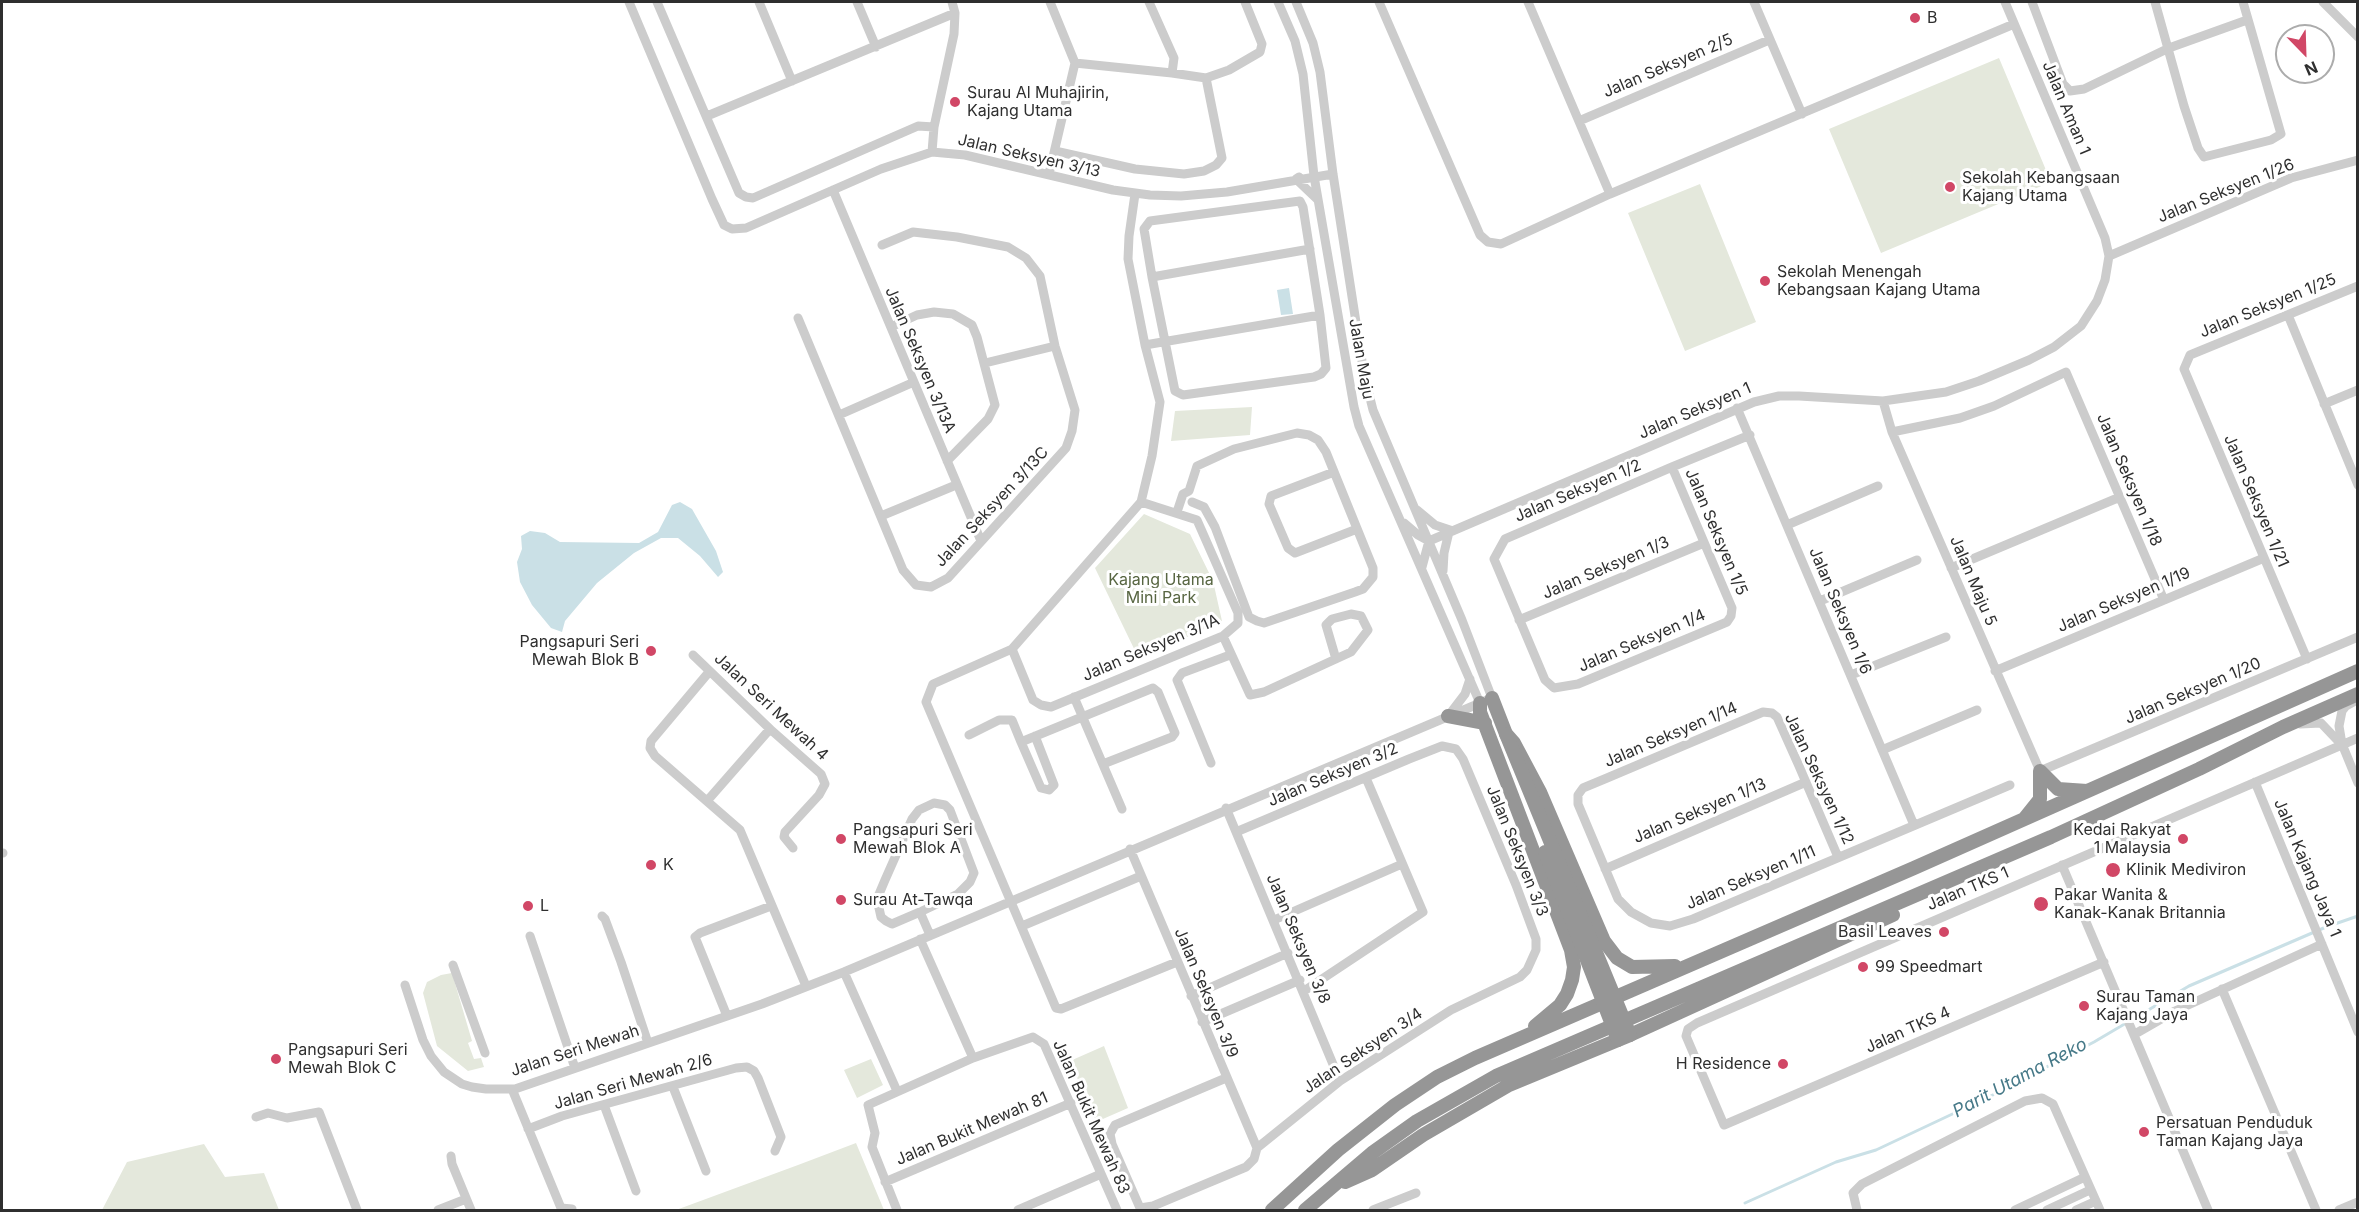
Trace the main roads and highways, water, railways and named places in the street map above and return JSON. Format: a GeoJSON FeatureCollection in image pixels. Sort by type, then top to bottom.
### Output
{"type":"FeatureCollection","features":[{"type":"Feature","properties":{"kind":"highway"},"geometry":{"type":"LineString","coordinates":[[1272,1210],[1338,1150],[1395,1105],[1437,1077],[1519,1038],[2023,821],[2358,671]]}},
{"type":"Feature","properties":{"kind":"highway"},"geometry":{"type":"LineString","coordinates":[[1305,1210],[1372,1154],[1417,1121],[1496,1076],[1946,883],[2199,769],[2283,726],[2358,694]]}},
{"type":"Feature","properties":{"kind":"highway"},"geometry":{"type":"LineString","coordinates":[[1486,700],[1480,712],[1571,950],[1574,967],[1572,980],[1560,1005],[1519,1038]]}},
{"type":"Feature","properties":{"kind":"highway"},"geometry":{"type":"LineString","coordinates":[[1486,700],[1506,734],[1624,1037]]}},
{"type":"Feature","properties":{"kind":"highway"},"geometry":{"type":"LineString","coordinates":[[1486,700],[1487,710],[1624,1037]]}},
{"type":"Feature","properties":{"kind":"highway"},"geometry":{"type":"LineString","coordinates":[[1448,716],[1485,723]]}},
{"type":"Feature","properties":{"kind":"highway"},"geometry":{"type":"LineString","coordinates":[[1506,734],[1514,743],[1540,792],[1604,941],[1617,958],[1632,967],[1650,968],[1672,966],[1700,959]]}},
{"type":"Feature","properties":{"kind":"highway"},"geometry":{"type":"LineString","coordinates":[[2023,821],[2040,799],[2040,771],[2058,789],[2089,791]]}},
{"type":"Feature","properties":{"kind":"highway"},"geometry":{"type":"LineString","coordinates":[[1327,1190],[1372,1170],[1423,1135],[1509,1085],[1624,1037],[1930,899],[1946,883]]}},
{"type":"Feature","properties":{"kind":"water"},"geometry":{"type":"Polygon","coordinates":[[[1289,288],[1293,314],[1281,315],[1277,290],[1289,288]]]}},
{"type":"Feature","properties":{"kind":"water"},"geometry":{"type":"Polygon","coordinates":[[[680,502],[692,509],[716,551],[723,572],[718,577],[700,556],[678,538],[661,538],[634,553],[597,583],[565,621],[562,632],[551,628],[532,605],[520,582],[517,562],[522,549],[521,536],[530,531],[545,533],[560,542],[639,543],[658,532],[672,505],[680,502]]]}},
{"type":"Feature","properties":{"kind":"waterway","name":"Parit Utama Reko"},"geometry":{"type":"LineString","coordinates":[[1745,1203],[1836,1162],[1876,1150],[1997,1093],[2094,1042],[2189,986],[2326,927],[2358,916]]}},
{"type":"Feature","properties":{"kind":"place","name":"B"},"geometry":{"type":"Point","coordinates":[1915,18]}},
{"type":"Feature","properties":{"kind":"place","name":"Surau Al Muhajirin, Kajang Utama"},"geometry":{"type":"Point","coordinates":[955,102]}},
{"type":"Feature","properties":{"kind":"place","name":"Sekolah Kebangsaan Kajang Utama"},"geometry":{"type":"Point","coordinates":[1950,187]}},
{"type":"Feature","properties":{"kind":"place","name":"Sekolah Menengah Kebangsaan Kajang Utama"},"geometry":{"type":"Point","coordinates":[1765,281]}},
{"type":"Feature","properties":{"kind":"place","name":"Pangsapuri Seri Mewah Blok B"},"geometry":{"type":"Point","coordinates":[651,651]}},
{"type":"Feature","properties":{"kind":"place","name":"Pangsapuri Seri Mewah Blok A"},"geometry":{"type":"Point","coordinates":[841,839]}},
{"type":"Feature","properties":{"kind":"place","name":"Kedai Rakyat 1 Malaysia"},"geometry":{"type":"Point","coordinates":[2183,839]}},
{"type":"Feature","properties":{"kind":"place","name":"K"},"geometry":{"type":"Point","coordinates":[651,865]}},
{"type":"Feature","properties":{"kind":"place","name":"Klinik Mediviron"},"geometry":{"type":"Point","coordinates":[2113,870]}},
{"type":"Feature","properties":{"kind":"place","name":"Surau At-Tawqa"},"geometry":{"type":"Point","coordinates":[841,900]}},
{"type":"Feature","properties":{"kind":"place","name":"Pakar Wanita & Kanak-Kanak Britannia"},"geometry":{"type":"Point","coordinates":[2041,904]}},
{"type":"Feature","properties":{"kind":"place","name":"L"},"geometry":{"type":"Point","coordinates":[528,906]}},
{"type":"Feature","properties":{"kind":"place","name":"Basil Leaves"},"geometry":{"type":"Point","coordinates":[1944,932]}},
{"type":"Feature","properties":{"kind":"place","name":"99 Speedmart"},"geometry":{"type":"Point","coordinates":[1863,967]}},
{"type":"Feature","properties":{"kind":"place","name":"Surau Taman Kajang Jaya"},"geometry":{"type":"Point","coordinates":[2084,1006]}},
{"type":"Feature","properties":{"kind":"place","name":"Pangsapuri Seri Mewah Blok C"},"geometry":{"type":"Point","coordinates":[276,1059]}},
{"type":"Feature","properties":{"kind":"place","name":"H Residence"},"geometry":{"type":"Point","coordinates":[1783,1064]}},
{"type":"Feature","properties":{"kind":"place","name":"Persatuan Penduduk Taman Kajang Jaya"},"geometry":{"type":"Point","coordinates":[2144,1132]}},
{"type":"Feature","properties":{"kind":"park label","name":"Kajang Utama Mini Park"},"geometry":{"type":"Point","coordinates":[1161,589]}}]}
